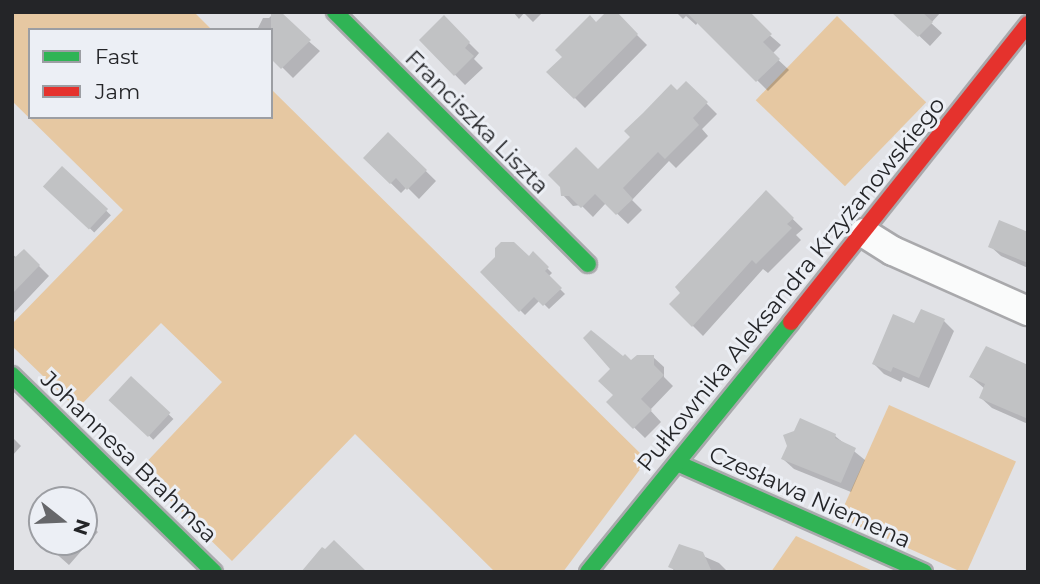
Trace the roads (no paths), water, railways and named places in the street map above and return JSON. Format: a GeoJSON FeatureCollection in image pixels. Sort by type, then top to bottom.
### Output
{"type":"FeatureCollection","features":[{"type":"Feature","properties":{"kind":"street","name":"Franciszka Liszta"},"geometry":{"type":"LineString","coordinates":[[335,12],[588,264]]}},
{"type":"Feature","properties":{"kind":"street","name":"Pułkownika Aleksandra Krzyżanowskiego"},"geometry":{"type":"LineString","coordinates":[[588,572],[864,233],[1028,24]]}},
{"type":"Feature","properties":{"kind":"street"},"geometry":{"type":"LineString","coordinates":[[864,233],[893,251],[1028,311]]}},
{"type":"Feature","properties":{"kind":"street","name":"Johannesa Brahmsa"},"geometry":{"type":"LineString","coordinates":[[12,375],[214,572]]}},
{"type":"Feature","properties":{"kind":"street","name":"Czesława Niemena"},"geometry":{"type":"LineString","coordinates":[[677,463],[924,572]]}}]}
